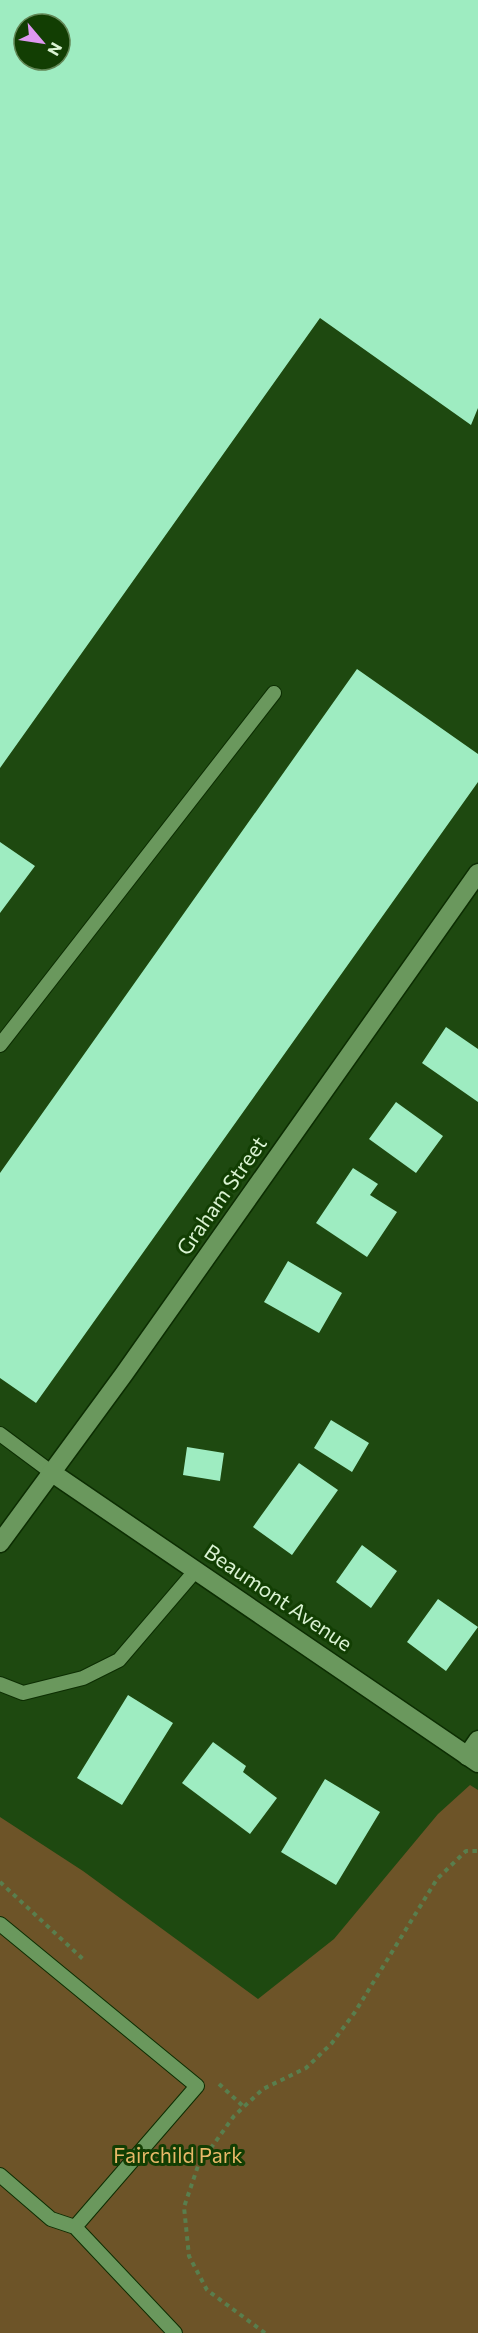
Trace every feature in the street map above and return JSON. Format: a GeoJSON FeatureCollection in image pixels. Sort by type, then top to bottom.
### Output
{"type":"FeatureCollection","features":[{"type":"Feature","properties":{"kind":"street","name":"Graham Street"},"geometry":{"type":"LineString","coordinates":[[0,1543],[131,1364],[478,873]]}},
{"type":"Feature","properties":{"kind":"street","name":"Beaumont Avenue"},"geometry":{"type":"LineString","coordinates":[[51,1472],[473,1760]]}},
{"type":"Feature","properties":{"kind":"street"},"geometry":{"type":"LineString","coordinates":[[473,1760],[478,1740]]}},
{"type":"Feature","properties":{"kind":"lane"},"geometry":{"type":"LineString","coordinates":[[0,1045],[274,693]]}},
{"type":"Feature","properties":{"kind":"lane"},"geometry":{"type":"LineString","coordinates":[[0,1434],[51,1472]]}},
{"type":"Feature","properties":{"kind":"lane"},"geometry":{"type":"LineString","coordinates":[[0,1684],[23,1692],[83,1678],[118,1660],[196,1570]]}},
{"type":"Feature","properties":{"kind":"lane"},"geometry":{"type":"LineString","coordinates":[[0,1924],[197,2086],[75,2227]]}},
{"type":"Feature","properties":{"kind":"lane"},"geometry":{"type":"LineString","coordinates":[[0,2175],[51,2219],[75,2227],[175,2333]]}},
{"type":"Feature","properties":{"kind":"path"},"geometry":{"type":"LineString","coordinates":[[265,2333],[207,2290],[189,2256],[184,2207],[198,2166],[234,2116],[263,2089],[306,2068],[332,2043],[355,2012],[437,1879],[466,1851],[478,1851]]}},
{"type":"Feature","properties":{"kind":"green space","name":"Fairchild Park"},"geometry":{"type":"Polygon","coordinates":[[[470,1785],[478,1790],[478,2333],[0,2333],[0,1817],[83,1871],[258,1999],[334,1939],[438,1814],[470,1785]]]}},
{"type":"Feature","properties":{"kind":"building"},"geometry":{"type":"Polygon","coordinates":[[[0,0],[478,0],[478,408],[471,425],[320,318],[0,768],[0,0]]]}},
{"type":"Feature","properties":{"kind":"building"},"geometry":{"type":"Polygon","coordinates":[[[357,669],[478,754],[478,782],[36,1403],[0,1378],[0,1173],[357,669]]]}},
{"type":"Feature","properties":{"kind":"building"},"geometry":{"type":"Polygon","coordinates":[[[0,842],[35,866],[0,913],[0,842]]]}},
{"type":"Feature","properties":{"kind":"building"},"geometry":{"type":"Polygon","coordinates":[[[446,1027],[478,1049],[478,1102],[422,1063],[446,1027]]]}},
{"type":"Feature","properties":{"kind":"building"},"geometry":{"type":"Polygon","coordinates":[[[396,1102],[443,1136],[416,1173],[369,1139],[396,1102]]]}},
{"type":"Feature","properties":{"kind":"building"},"geometry":{"type":"Polygon","coordinates":[[[353,1168],[378,1184],[370,1195],[397,1212],[367,1257],[316,1223],[353,1168]]]}},
{"type":"Feature","properties":{"kind":"building"},"geometry":{"type":"Polygon","coordinates":[[[288,1261],[342,1293],[319,1333],[264,1302],[288,1261]]]}},
{"type":"Feature","properties":{"kind":"building"},"geometry":{"type":"Polygon","coordinates":[[[331,1420],[369,1443],[352,1472],[314,1448],[331,1420]]]}},
{"type":"Feature","properties":{"kind":"building"},"geometry":{"type":"Polygon","coordinates":[[[187,1447],[224,1453],[220,1481],[183,1475],[187,1447]]]}},
{"type":"Feature","properties":{"kind":"building"},"geometry":{"type":"Polygon","coordinates":[[[299,1463],[338,1490],[292,1555],[253,1527],[299,1463]]]}},
{"type":"Feature","properties":{"kind":"building"},"geometry":{"type":"Polygon","coordinates":[[[362,1545],[397,1571],[371,1608],[336,1582],[362,1545]]]}},
{"type":"Feature","properties":{"kind":"building"},"geometry":{"type":"Polygon","coordinates":[[[438,1599],[478,1627],[446,1671],[407,1642],[438,1599]]]}},
{"type":"Feature","properties":{"kind":"building"},"geometry":{"type":"Polygon","coordinates":[[[128,1695],[173,1723],[122,1805],[77,1778],[128,1695]]]}},
{"type":"Feature","properties":{"kind":"building"},"geometry":{"type":"Polygon","coordinates":[[[213,1742],[246,1766],[243,1772],[277,1798],[250,1834],[182,1783],[213,1742]]]}},
{"type":"Feature","properties":{"kind":"building"},"geometry":{"type":"Polygon","coordinates":[[[325,1779],[380,1812],[336,1885],[281,1852],[325,1779]]]}}]}
